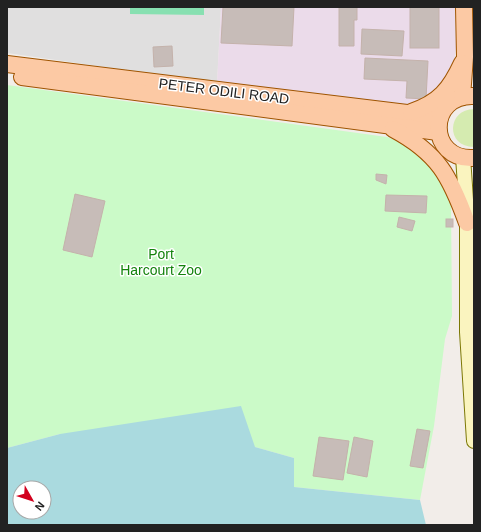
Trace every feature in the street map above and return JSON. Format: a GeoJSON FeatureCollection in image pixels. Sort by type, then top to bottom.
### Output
{"type":"FeatureCollection","features":[{"type":"Feature","properties":{"kind":"main road"},"geometry":{"type":"LineString","coordinates":[[464,7],[465,57],[468,96],[451,102],[443,110],[439,124],[442,141],[448,150],[457,156],[469,157],[467,223],[467,332],[474,440]]}},
{"type":"Feature","properties":{"kind":"main road"},"geometry":{"type":"LineString","coordinates":[[408,114],[432,104],[442,95],[456,77],[465,57]]}},
{"type":"Feature","properties":{"kind":"main road","name":"PETER ODILI ROAD"},"geometry":{"type":"LineString","coordinates":[[7,64],[408,114],[439,124]]}},
{"type":"Feature","properties":{"kind":"main road","name":"PETER ODILI ROAD"},"geometry":{"type":"LineString","coordinates":[[7,75],[384,124],[439,124]]}},
{"type":"Feature","properties":{"kind":"main road"},"geometry":{"type":"LineString","coordinates":[[384,124],[410,138],[431,155],[444,170],[452,184],[467,223]]}},
{"type":"Feature","properties":{"kind":"shaded area"},"geometry":{"type":"Polygon","coordinates":[[[7,7],[221,7],[217,83],[7,53],[7,7]]]}},
{"type":"Feature","properties":{"kind":"shaded area"},"geometry":{"type":"Polygon","coordinates":[[[221,7],[455,7],[456,48],[454,62],[444,83],[421,102],[406,104],[384,103],[217,83],[221,7]]]}},
{"type":"Feature","properties":{"kind":"green space"},"geometry":{"type":"Polygon","coordinates":[[[130,7],[204,7],[204,15],[130,14],[130,7]]]}},
{"type":"Feature","properties":{"kind":"green space","name":"Port Harcourt Zoo"},"geometry":{"type":"Polygon","coordinates":[[[7,85],[387,137],[409,145],[435,169],[451,204],[452,316],[445,339],[434,426],[420,500],[294,487],[294,458],[255,447],[60,434],[7,448],[7,85]]]}},
{"type":"Feature","properties":{"kind":"green space"},"geometry":{"type":"Polygon","coordinates":[[[474,109],[474,147],[465,145],[458,141],[454,135],[453,128],[454,121],[459,115],[465,111],[474,109]]]}},
{"type":"Feature","properties":{"kind":"water"},"geometry":{"type":"Polygon","coordinates":[[[241,406],[255,447],[294,458],[294,487],[420,500],[426,525],[7,525],[7,448],[60,434],[241,406]]]}},
{"type":"Feature","properties":{"kind":"building"},"geometry":{"type":"Polygon","coordinates":[[[223,7],[294,7],[292,46],[221,43],[223,7]]]}},
{"type":"Feature","properties":{"kind":"building"},"geometry":{"type":"Polygon","coordinates":[[[339,7],[357,7],[357,20],[354,20],[354,46],[339,46],[339,7]]]}},
{"type":"Feature","properties":{"kind":"building"},"geometry":{"type":"Polygon","coordinates":[[[410,7],[439,7],[439,48],[410,48],[410,7]]]}},
{"type":"Feature","properties":{"kind":"building"},"geometry":{"type":"Polygon","coordinates":[[[362,29],[404,31],[402,56],[361,54],[362,29]]]}},
{"type":"Feature","properties":{"kind":"building"},"geometry":{"type":"Polygon","coordinates":[[[172,46],[173,66],[154,67],[153,47],[172,46]]]}},
{"type":"Feature","properties":{"kind":"building"},"geometry":{"type":"Polygon","coordinates":[[[365,58],[428,61],[426,99],[406,98],[407,81],[364,79],[365,58]]]}},
{"type":"Feature","properties":{"kind":"building"},"geometry":{"type":"Polygon","coordinates":[[[376,174],[387,175],[386,184],[376,180],[376,174]]]}},
{"type":"Feature","properties":{"kind":"building"},"geometry":{"type":"Polygon","coordinates":[[[75,194],[105,201],[92,257],[63,250],[75,194]]]}},
{"type":"Feature","properties":{"kind":"building"},"geometry":{"type":"Polygon","coordinates":[[[386,195],[427,196],[426,213],[385,211],[386,195]]]}},
{"type":"Feature","properties":{"kind":"building"},"geometry":{"type":"Polygon","coordinates":[[[399,217],[415,221],[412,231],[397,227],[399,217]]]}},
{"type":"Feature","properties":{"kind":"building"},"geometry":{"type":"Polygon","coordinates":[[[446,219],[453,219],[453,227],[446,227],[446,219]]]}},
{"type":"Feature","properties":{"kind":"building"},"geometry":{"type":"Polygon","coordinates":[[[417,429],[430,431],[423,468],[410,466],[417,429]]]}},
{"type":"Feature","properties":{"kind":"building"},"geometry":{"type":"Polygon","coordinates":[[[319,437],[349,441],[343,480],[313,476],[319,437]]]}},
{"type":"Feature","properties":{"kind":"building"},"geometry":{"type":"Polygon","coordinates":[[[354,437],[373,441],[367,477],[347,473],[354,437]]]}}]}
